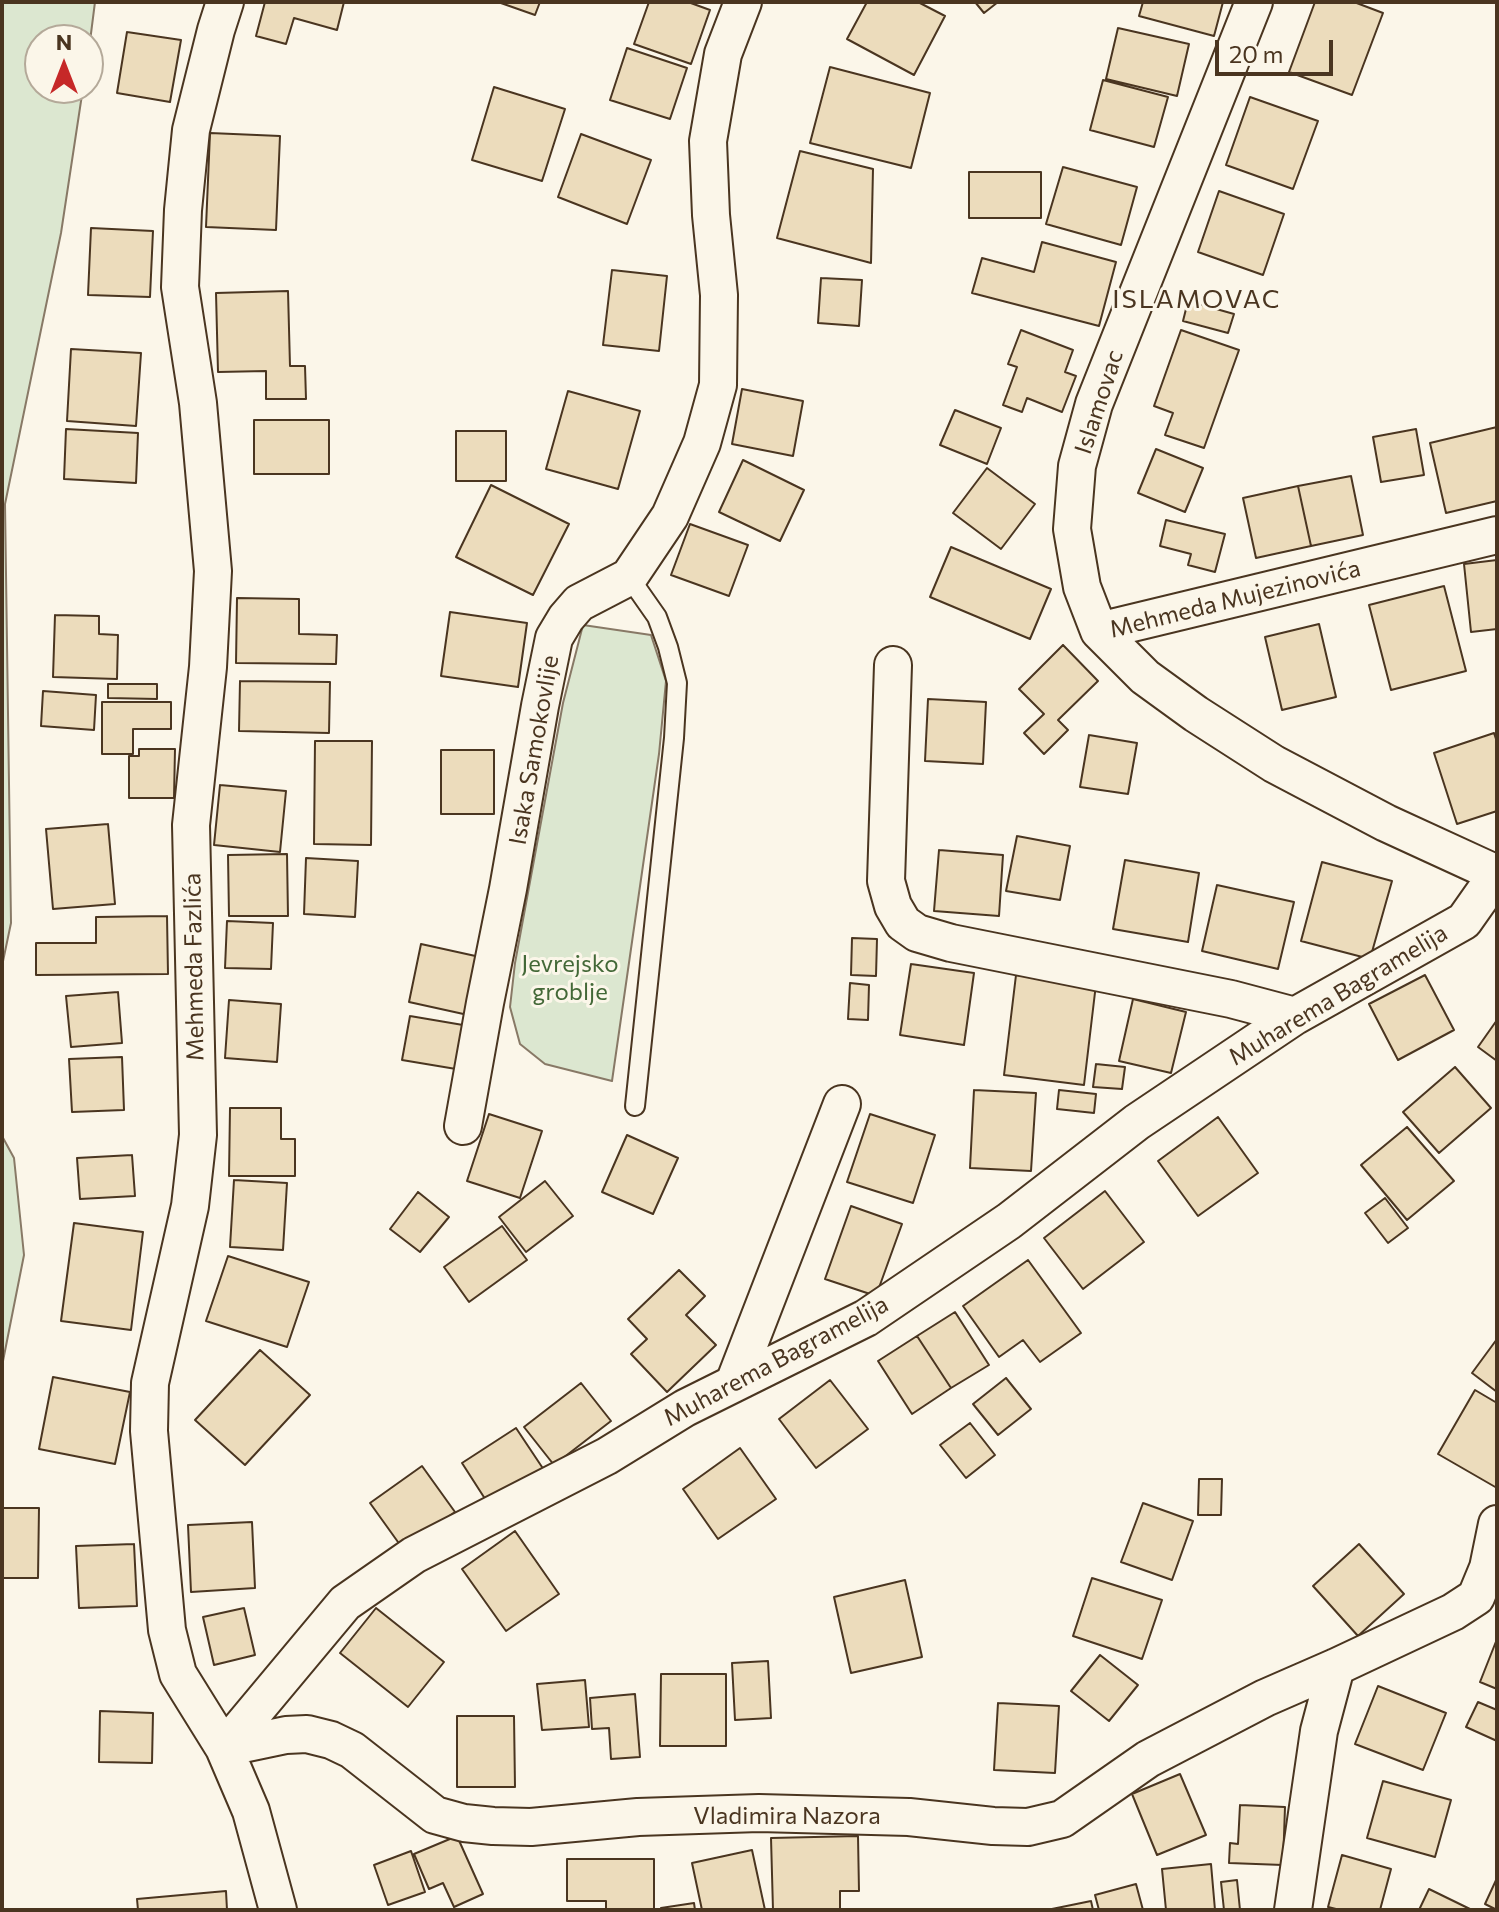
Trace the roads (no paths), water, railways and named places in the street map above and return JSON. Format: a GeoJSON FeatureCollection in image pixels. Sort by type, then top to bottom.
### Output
{"type":"FeatureCollection","features":[{"type":"Feature","properties":{"kind":"street","name":"Mehmeda Fazlića"},"geometry":{"type":"LineString","coordinates":[[225,2],[191,130],[180,287],[198,403],[213,571],[208,667],[191,825],[198,1135],[190,1206],[150,1383],[149,1431],[164,1601],[178,1674],[224,1748],[251,1811],[278,1910]]}},
{"type":"Feature","properties":{"kind":"street","name":"Isaka Samokovlije"},"geometry":{"type":"LineString","coordinates":[[463,1126],[554,638],[579,603],[629,577],[670,516],[702,443],[718,385],[719,295],[708,141],[723,54],[743,2]]}},
{"type":"Feature","properties":{"kind":"street","name":"Islamovac"},"geometry":{"type":"LineString","coordinates":[[1099,631],[1082,587],[1072,529],[1077,466],[1094,404],[1254,2]]}},
{"type":"Feature","properties":{"kind":"street","name":"Mehmeda Mujezinovića"},"geometry":{"type":"LineString","coordinates":[[1099,631],[1497,535]]}},
{"type":"Feature","properties":{"kind":"street","name":"Mehmeda Mujezinovića"},"geometry":{"type":"LineString","coordinates":[[1099,631],[1145,677],[1274,764],[1386,823],[1497,874]]}},
{"type":"Feature","properties":{"kind":"street"},"geometry":{"type":"LineString","coordinates":[[893,665],[886,881],[893,906],[903,923],[917,933],[951,943],[1231,999],[1295,1016]]}},
{"type":"Feature","properties":{"kind":"street","name":"Muharema Bagramelija"},"geometry":{"type":"LineString","coordinates":[[224,1748],[345,1603],[414,1555],[607,1456],[685,1408],[866,1318],[1009,1221],[1137,1122],[1295,1016],[1464,921],[1497,874]]}},
{"type":"Feature","properties":{"kind":"street"},"geometry":{"type":"LineString","coordinates":[[734,1383],[842,1104]]}},
{"type":"Feature","properties":{"kind":"street","name":"Vladimira Nazora"},"geometry":{"type":"LineString","coordinates":[[224,1748],[286,1735],[307,1734],[331,1740],[352,1750],[435,1815],[464,1823],[493,1826],[531,1827],[638,1817],[759,1813],[909,1817],[1028,1827],[1062,1819],[1148,1759],[1265,1698],[1453,1612],[1476,1597],[1488,1568],[1497,1524]]}},
{"type":"Feature","properties":{"kind":"street"},"geometry":{"type":"LineString","coordinates":[[1293,1910],[1319,1731],[1336,1667]]}},
{"type":"Feature","properties":{"kind":"lane"},"geometry":{"type":"LineString","coordinates":[[629,577],[657,617],[677,683],[674,738],[635,1106]]}},
{"type":"Feature","properties":{"kind":"district","name":"ISLAMOVAC"},"geometry":{"type":"Point","coordinates":[1197,299]}},
{"type":"Feature","properties":{"kind":"park label","name":"Jevrejsko groblje"},"geometry":{"type":"Point","coordinates":[570,978]}}]}
